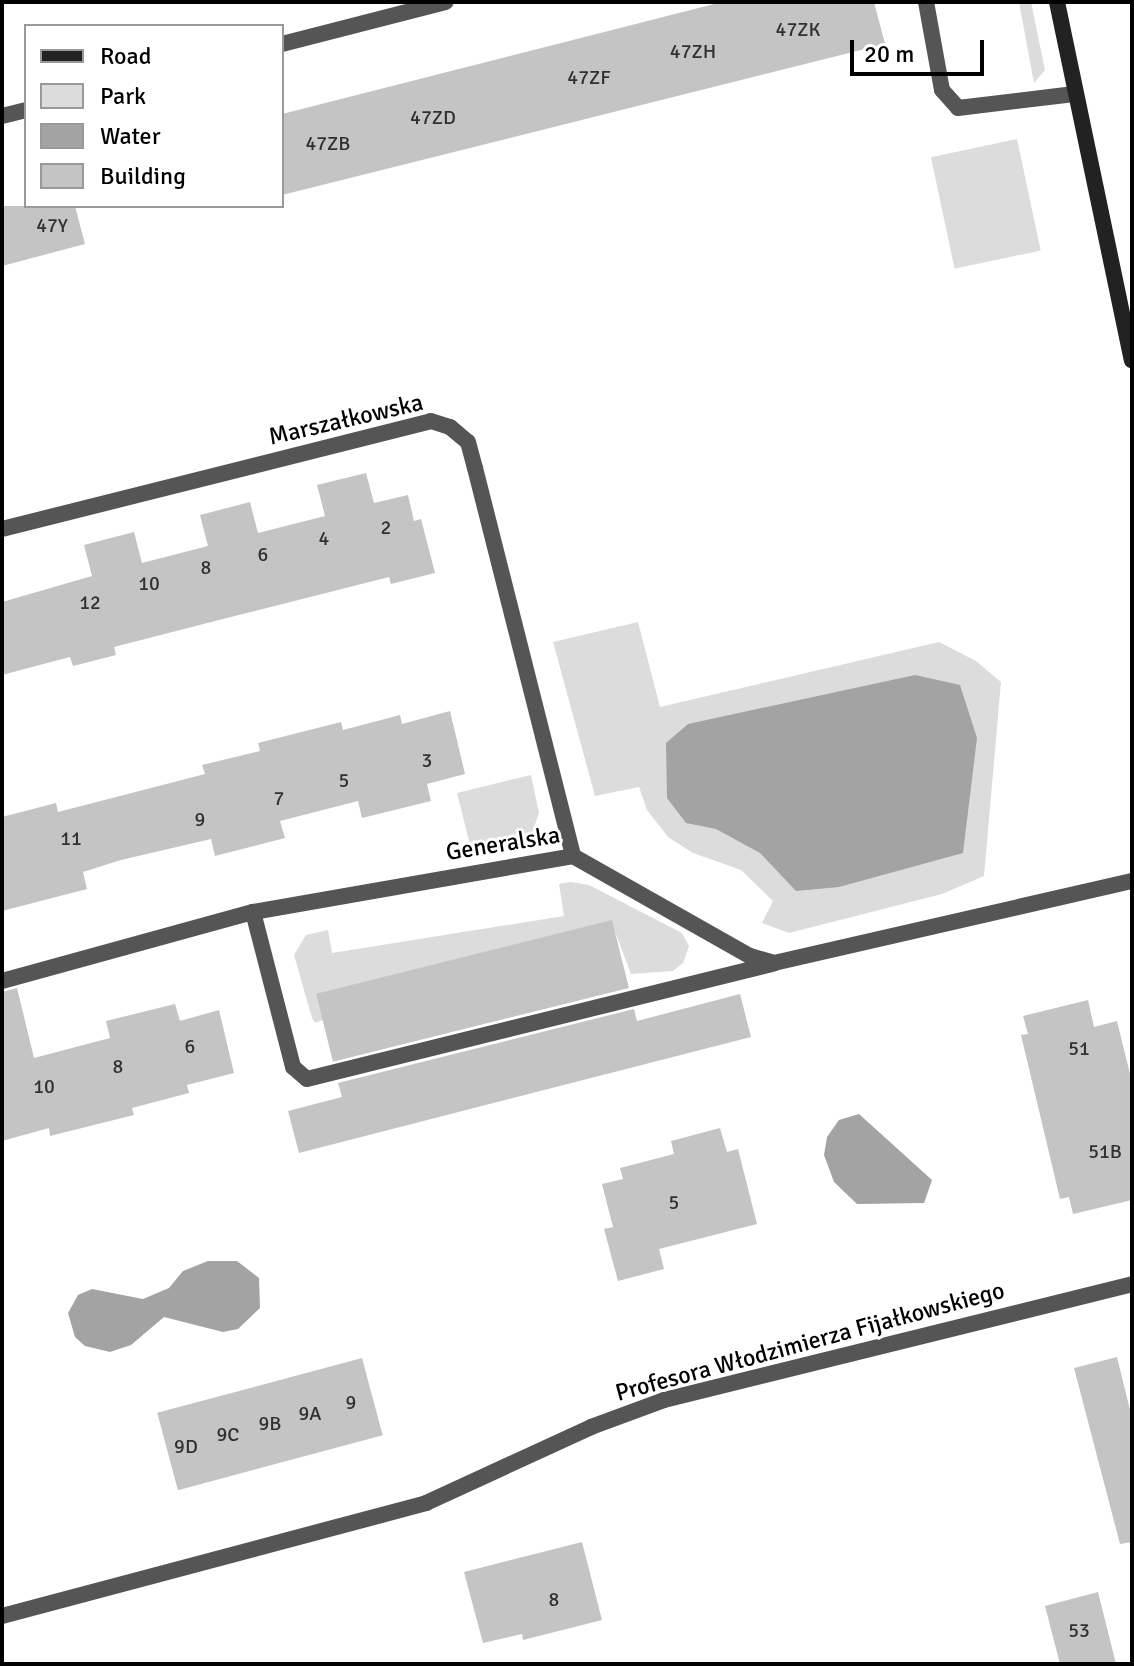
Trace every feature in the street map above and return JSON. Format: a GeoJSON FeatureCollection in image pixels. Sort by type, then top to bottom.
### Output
{"type":"FeatureCollection","features":[{"type":"Feature","properties":{"kind":"street"},"geometry":{"type":"LineString","coordinates":[[284,43],[446,2]]}},
{"type":"Feature","properties":{"kind":"street"},"geometry":{"type":"LineString","coordinates":[[926,2],[942,90],[958,108],[1074,94]]}},
{"type":"Feature","properties":{"kind":"street"},"geometry":{"type":"LineString","coordinates":[[1057,2],[1132,360]]}},
{"type":"Feature","properties":{"kind":"street"},"geometry":{"type":"LineString","coordinates":[[2,116],[24,110]]}},
{"type":"Feature","properties":{"kind":"street","name":"Marszałkowska"},"geometry":{"type":"LineString","coordinates":[[2,529],[431,421],[450,427],[468,442],[573,856]]}},
{"type":"Feature","properties":{"kind":"street","name":"Generalska"},"geometry":{"type":"LineString","coordinates":[[2,981],[253,912],[573,856],[750,956],[774,963]]}},
{"type":"Feature","properties":{"kind":"street"},"geometry":{"type":"LineString","coordinates":[[253,912],[293,1067],[307,1079],[774,963],[1132,881]]}},
{"type":"Feature","properties":{"kind":"street","name":"Profesora Włodzimierza Fijałkowskiego"},"geometry":{"type":"LineString","coordinates":[[2,1616],[426,1503],[591,1427],[664,1400],[1132,1284]]}},
{"type":"Feature","properties":{"kind":"green space"},"geometry":{"type":"Polygon","coordinates":[[[1019,2],[1031,2],[1045,70],[1034,83],[1019,2]]]}},
{"type":"Feature","properties":{"kind":"green space"},"geometry":{"type":"Polygon","coordinates":[[[1017,139],[1041,251],[955,269],[931,157],[1017,139]]]}},
{"type":"Feature","properties":{"kind":"green space"},"geometry":{"type":"Polygon","coordinates":[[[638,622],[660,707],[939,642],[976,661],[1001,682],[984,876],[942,894],[789,933],[762,923],[773,901],[741,870],[693,853],[668,837],[647,810],[639,787],[595,796],[553,642],[638,622]]]}},
{"type":"Feature","properties":{"kind":"green space"},"geometry":{"type":"Polygon","coordinates":[[[531,775],[539,813],[532,833],[524,839],[471,849],[457,793],[531,775]]]}},
{"type":"Feature","properties":{"kind":"green space"},"geometry":{"type":"Polygon","coordinates":[[[559,884],[589,885],[682,933],[689,946],[683,963],[673,971],[631,974],[611,921],[317,996],[323,1020],[315,1023],[312,1018],[294,955],[306,935],[328,930],[332,953],[564,916],[559,884]]]}},
{"type":"Feature","properties":{"kind":"water"},"geometry":{"type":"Polygon","coordinates":[[[915,675],[960,685],[977,738],[963,853],[839,887],[796,891],[760,853],[716,829],[686,823],[667,798],[666,743],[688,724],[915,675]]]}},
{"type":"Feature","properties":{"kind":"water"},"geometry":{"type":"Polygon","coordinates":[[[859,1114],[932,1180],[924,1203],[857,1204],[834,1182],[824,1155],[827,1137],[839,1120],[859,1114]]]}},
{"type":"Feature","properties":{"kind":"water"},"geometry":{"type":"Polygon","coordinates":[[[208,1261],[237,1261],[259,1278],[260,1308],[238,1329],[223,1332],[164,1317],[131,1345],[110,1352],[85,1346],[75,1337],[68,1313],[78,1295],[92,1289],[143,1299],[169,1288],[183,1271],[208,1261]]]}},
{"type":"Feature","properties":{"kind":"building"},"geometry":{"type":"Polygon","coordinates":[[[722,2],[874,2],[885,44],[284,194],[284,113],[722,2]]]}},
{"type":"Feature","properties":{"kind":"building"},"geometry":{"type":"Polygon","coordinates":[[[2,206],[76,208],[85,244],[2,266],[2,206]]]}},
{"type":"Feature","properties":{"kind":"building"},"geometry":{"type":"Polygon","coordinates":[[[366,473],[374,503],[408,495],[414,521],[421,519],[435,573],[391,584],[389,577],[219,620],[114,647],[116,655],[73,666],[70,657],[2,675],[2,602],[92,576],[84,545],[134,532],[142,563],[208,546],[200,515],[250,502],[258,533],[325,516],[317,485],[366,473]]]}},
{"type":"Feature","properties":{"kind":"building"},"geometry":{"type":"Polygon","coordinates":[[[450,711],[465,774],[427,784],[431,801],[362,818],[358,801],[280,821],[285,838],[215,856],[211,839],[121,860],[83,872],[87,889],[2,911],[2,817],[56,803],[58,812],[205,774],[202,765],[260,751],[258,743],[341,722],[343,730],[400,715],[402,724],[450,711]]]}},
{"type":"Feature","properties":{"kind":"building"},"geometry":{"type":"Polygon","coordinates":[[[612,920],[629,988],[333,1062],[316,994],[612,920]]]}},
{"type":"Feature","properties":{"kind":"building"},"geometry":{"type":"Polygon","coordinates":[[[17,988],[34,1058],[110,1038],[106,1021],[175,1004],[180,1021],[219,1010],[234,1073],[187,1085],[189,1093],[132,1108],[134,1115],[50,1136],[49,1128],[2,1141],[2,992],[17,988]]]}},
{"type":"Feature","properties":{"kind":"building"},"geometry":{"type":"Polygon","coordinates":[[[740,994],[751,1037],[299,1153],[288,1111],[342,1097],[338,1083],[634,1009],[637,1021],[740,994]]]}},
{"type":"Feature","properties":{"kind":"building"},"geometry":{"type":"Polygon","coordinates":[[[1088,1000],[1094,1027],[1117,1021],[1132,1082],[1132,1200],[1073,1214],[1069,1197],[1060,1199],[1021,1035],[1028,1034],[1023,1016],[1088,1000]]]}},
{"type":"Feature","properties":{"kind":"building"},"geometry":{"type":"Polygon","coordinates":[[[720,1128],[727,1152],[738,1149],[757,1224],[659,1249],[664,1269],[618,1281],[604,1229],[613,1227],[602,1184],[623,1179],[620,1168],[674,1154],[671,1141],[720,1128]]]}},
{"type":"Feature","properties":{"kind":"building"},"geometry":{"type":"Polygon","coordinates":[[[1117,1357],[1132,1418],[1132,1542],[1120,1544],[1074,1368],[1117,1357]]]}},
{"type":"Feature","properties":{"kind":"building"},"geometry":{"type":"Polygon","coordinates":[[[362,1358],[383,1435],[178,1490],[157,1413],[362,1358]]]}},
{"type":"Feature","properties":{"kind":"building"},"geometry":{"type":"Polygon","coordinates":[[[582,1542],[602,1620],[523,1640],[522,1634],[483,1643],[464,1572],[582,1542]]]}},
{"type":"Feature","properties":{"kind":"building"},"geometry":{"type":"Polygon","coordinates":[[[1098,1592],[1116,1664],[1060,1664],[1045,1606],[1098,1592]]]}}]}
